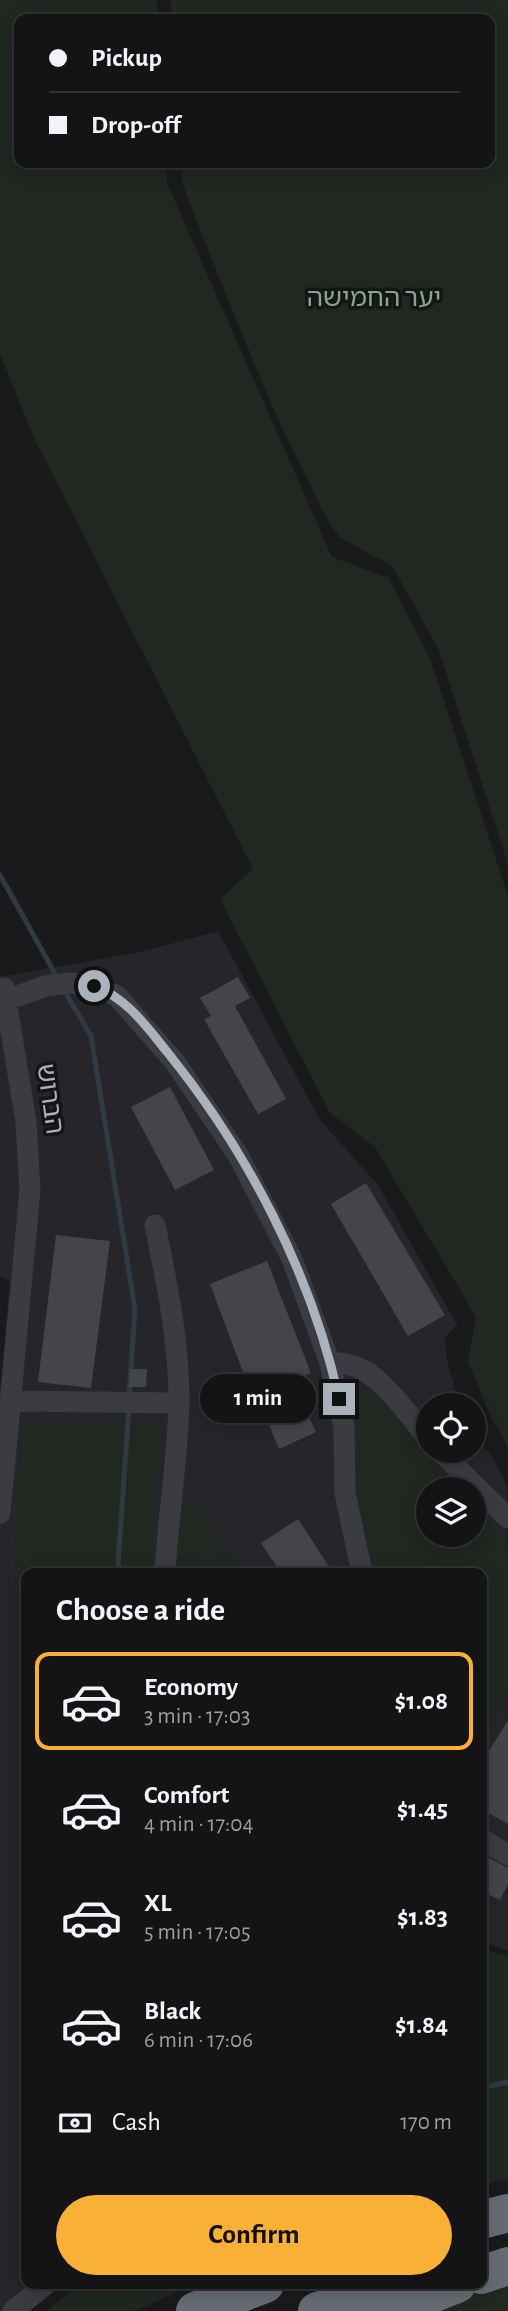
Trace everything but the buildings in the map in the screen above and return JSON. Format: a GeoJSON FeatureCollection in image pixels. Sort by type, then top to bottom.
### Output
{"type":"FeatureCollection","features":[{"type":"Feature","properties":{"kind":"highway"},"geometry":{"type":"LineString","coordinates":[[487,2218],[508,2213]]}},
{"type":"Feature","properties":{"kind":"highway"},"geometry":{"type":"LineString","coordinates":[[487,2268],[508,2265]]}},
{"type":"Feature","properties":{"kind":"highway"},"geometry":{"type":"LineString","coordinates":[[487,2273],[508,2265]]}},
{"type":"Feature","properties":{"kind":"highway"},"geometry":{"type":"LineString","coordinates":[[195,2311],[252,2289]]}},
{"type":"Feature","properties":{"kind":"highway"},"geometry":{"type":"LineString","coordinates":[[317,2311],[393,2289]]}},
{"type":"Feature","properties":{"kind":"highway"},"geometry":{"type":"LineString","coordinates":[[389,2311],[444,2289]]}},
{"type":"Feature","properties":{"kind":"street","name":"הברוש"},"geometry":{"type":"LineString","coordinates":[[0,1513],[30,1190],[26,1122],[5,993],[71,983],[106,990],[127,1005],[197,1091],[251,1177],[292,1259],[330,1363]]}},
{"type":"Feature","properties":{"kind":"street"},"geometry":{"type":"LineString","coordinates":[[155,1225],[172,1314],[179,1403],[164,1568]]}},
{"type":"Feature","properties":{"kind":"street"},"geometry":{"type":"LineString","coordinates":[[361,1568],[345,1493],[344,1427],[330,1363],[349,1363],[373,1375],[416,1424]]}},
{"type":"Feature","properties":{"kind":"street"},"geometry":{"type":"LineString","coordinates":[[12,1401],[179,1403]]}},
{"type":"Feature","properties":{"kind":"street"},"geometry":{"type":"LineString","coordinates":[[452,1463],[508,1518]]}},
{"type":"Feature","properties":{"kind":"street"},"geometry":{"type":"LineString","coordinates":[[487,1843],[508,1855]]}},
{"type":"Feature","properties":{"kind":"street"},"geometry":{"type":"LineString","coordinates":[[12,2311],[40,2289]]}},
{"type":"Feature","properties":{"kind":"shaded area"},"geometry":{"type":"Polygon","coordinates":[[[218,931],[320,1120],[378,1185],[457,1325],[445,1337],[447,1361],[456,1393],[416,1393],[416,1463],[486,1463],[486,1449],[507,1486],[508,1950],[487,1944],[487,1568],[21,1568],[21,2289],[57,2289],[26,2311],[0,2311],[0,1389],[10,1281],[0,1276],[0,977],[140,952],[218,931]]]}},
{"type":"Feature","properties":{"kind":"green space"},"geometry":{"type":"Polygon","coordinates":[[[0,0],[157,0],[158,14],[14,14],[14,168],[166,168],[167,183],[332,557],[389,578],[430,658],[508,896],[508,1448],[486,1405],[486,1393],[481,1393],[468,1362],[476,1317],[375,1147],[330,1113],[220,899],[253,869],[34,438],[0,354],[0,0]]]}},
{"type":"Feature","properties":{"kind":"green space","name":"יער החמישה"},"geometry":{"type":"Polygon","coordinates":[[[171,0],[508,0],[508,864],[438,648],[392,566],[339,537],[323,512],[271,404],[207,248],[182,182],[181,168],[495,168],[495,14],[172,14],[171,0]]]}},
{"type":"Feature","properties":{"kind":"green space"},"geometry":{"type":"Polygon","coordinates":[[[360,1385],[376,1395],[416,1441],[416,1463],[435,1463],[448,1477],[416,1477],[416,1547],[486,1547],[486,1521],[508,1548],[508,1693],[487,1730],[487,1568],[372,1568],[357,1487],[360,1385]]]}},
{"type":"Feature","properties":{"kind":"green space"},"geometry":{"type":"Polygon","coordinates":[[[161,1421],[150,1568],[21,1568],[21,1585],[13,1584],[21,1423],[161,1421]]]}},
{"type":"Feature","properties":{"kind":"green space"},"geometry":{"type":"Polygon","coordinates":[[[194,1495],[221,1545],[181,1568],[172,1568],[178,1508],[194,1495]]]}},
{"type":"Feature","properties":{"kind":"green space"},"geometry":{"type":"Polygon","coordinates":[[[229,1548],[241,1568],[194,1568],[229,1548]]]}},
{"type":"Feature","properties":{"kind":"green space"},"geometry":{"type":"Polygon","coordinates":[[[487,1950],[508,1957],[508,2179],[487,2184],[487,1950]]]}},
{"type":"Feature","properties":{"kind":"green space"},"geometry":{"type":"Polygon","coordinates":[[[508,2278],[508,2311],[421,2311],[479,2289],[487,2289],[487,2286],[508,2278]]]}},
{"type":"Feature","properties":{"kind":"green space"},"geometry":{"type":"Polygon","coordinates":[[[73,2289],[184,2289],[134,2311],[47,2311],[73,2289]]]}},
{"type":"Feature","properties":{"kind":"waterway"},"geometry":{"type":"LineString","coordinates":[[0,875],[58,979]]}},
{"type":"Feature","properties":{"kind":"waterway"},"geometry":{"type":"LineString","coordinates":[[64,990],[91,1036],[135,1309],[129,1397]]}},
{"type":"Feature","properties":{"kind":"waterway"},"geometry":{"type":"LineString","coordinates":[[119,1568],[129,1407]]}},
{"type":"Feature","properties":{"kind":"waterway"},"geometry":{"type":"LineString","coordinates":[[487,2087],[508,2082]]}},
{"type":"Feature","properties":{"kind":"route"},"geometry":{"type":"LineString","coordinates":[[94,986],[117,996],[151,1032],[197,1091],[238,1155],[275,1223],[295,1267],[321,1334],[339,1399]]}}]}
